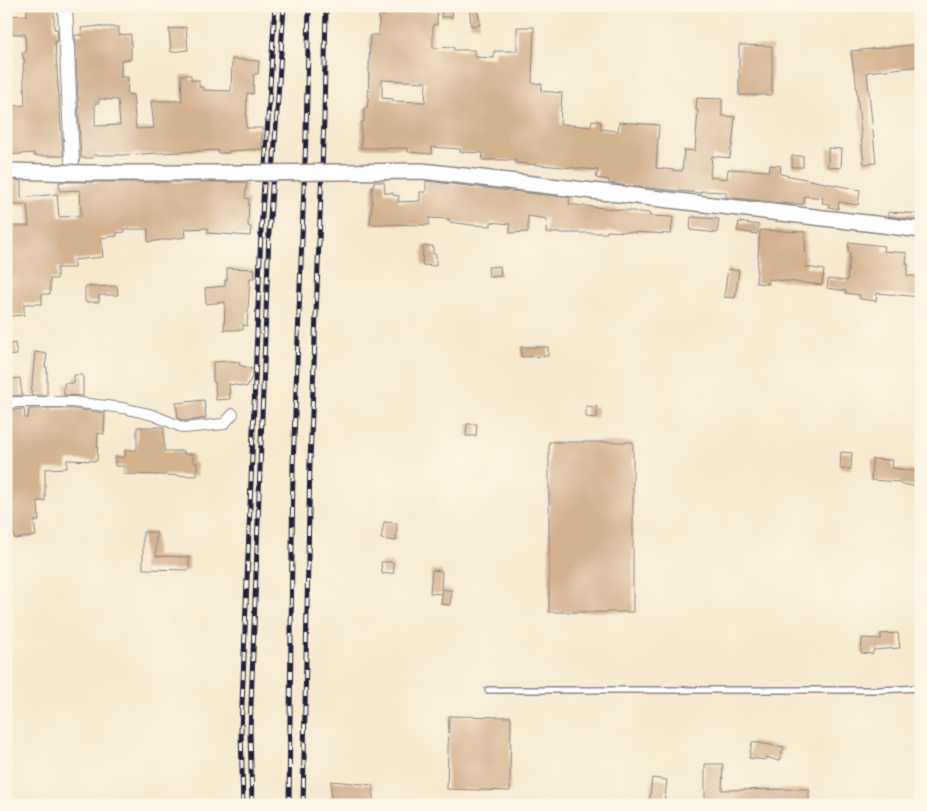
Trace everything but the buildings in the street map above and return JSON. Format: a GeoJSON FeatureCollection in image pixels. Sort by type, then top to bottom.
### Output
{"type":"FeatureCollection","features":[{"type":"Feature","properties":{"kind":"main road"},"geometry":{"type":"LineString","coordinates":[[6,171],[84,173],[422,171],[921,230]]}},
{"type":"Feature","properties":{"kind":"street"},"geometry":{"type":"LineString","coordinates":[[65,6],[72,161]]}},
{"type":"Feature","properties":{"kind":"street"},"geometry":{"type":"LineString","coordinates":[[6,403],[90,403],[144,413],[184,428],[224,424],[233,414]]}},
{"type":"Feature","properties":{"kind":"lane"},"geometry":{"type":"LineString","coordinates":[[488,690],[878,690],[921,688]]}},
{"type":"Feature","properties":{"kind":"railway"},"geometry":{"type":"LineString","coordinates":[[243,805],[241,730],[261,232],[275,6]]}},
{"type":"Feature","properties":{"kind":"railway"},"geometry":{"type":"LineString","coordinates":[[252,805],[250,731],[269,233],[284,6]]}},
{"type":"Feature","properties":{"kind":"railway"},"geometry":{"type":"LineString","coordinates":[[289,805],[293,465],[309,6]]}},
{"type":"Feature","properties":{"kind":"railway"},"geometry":{"type":"LineString","coordinates":[[303,805],[310,461],[324,119],[326,6]]}}]}
